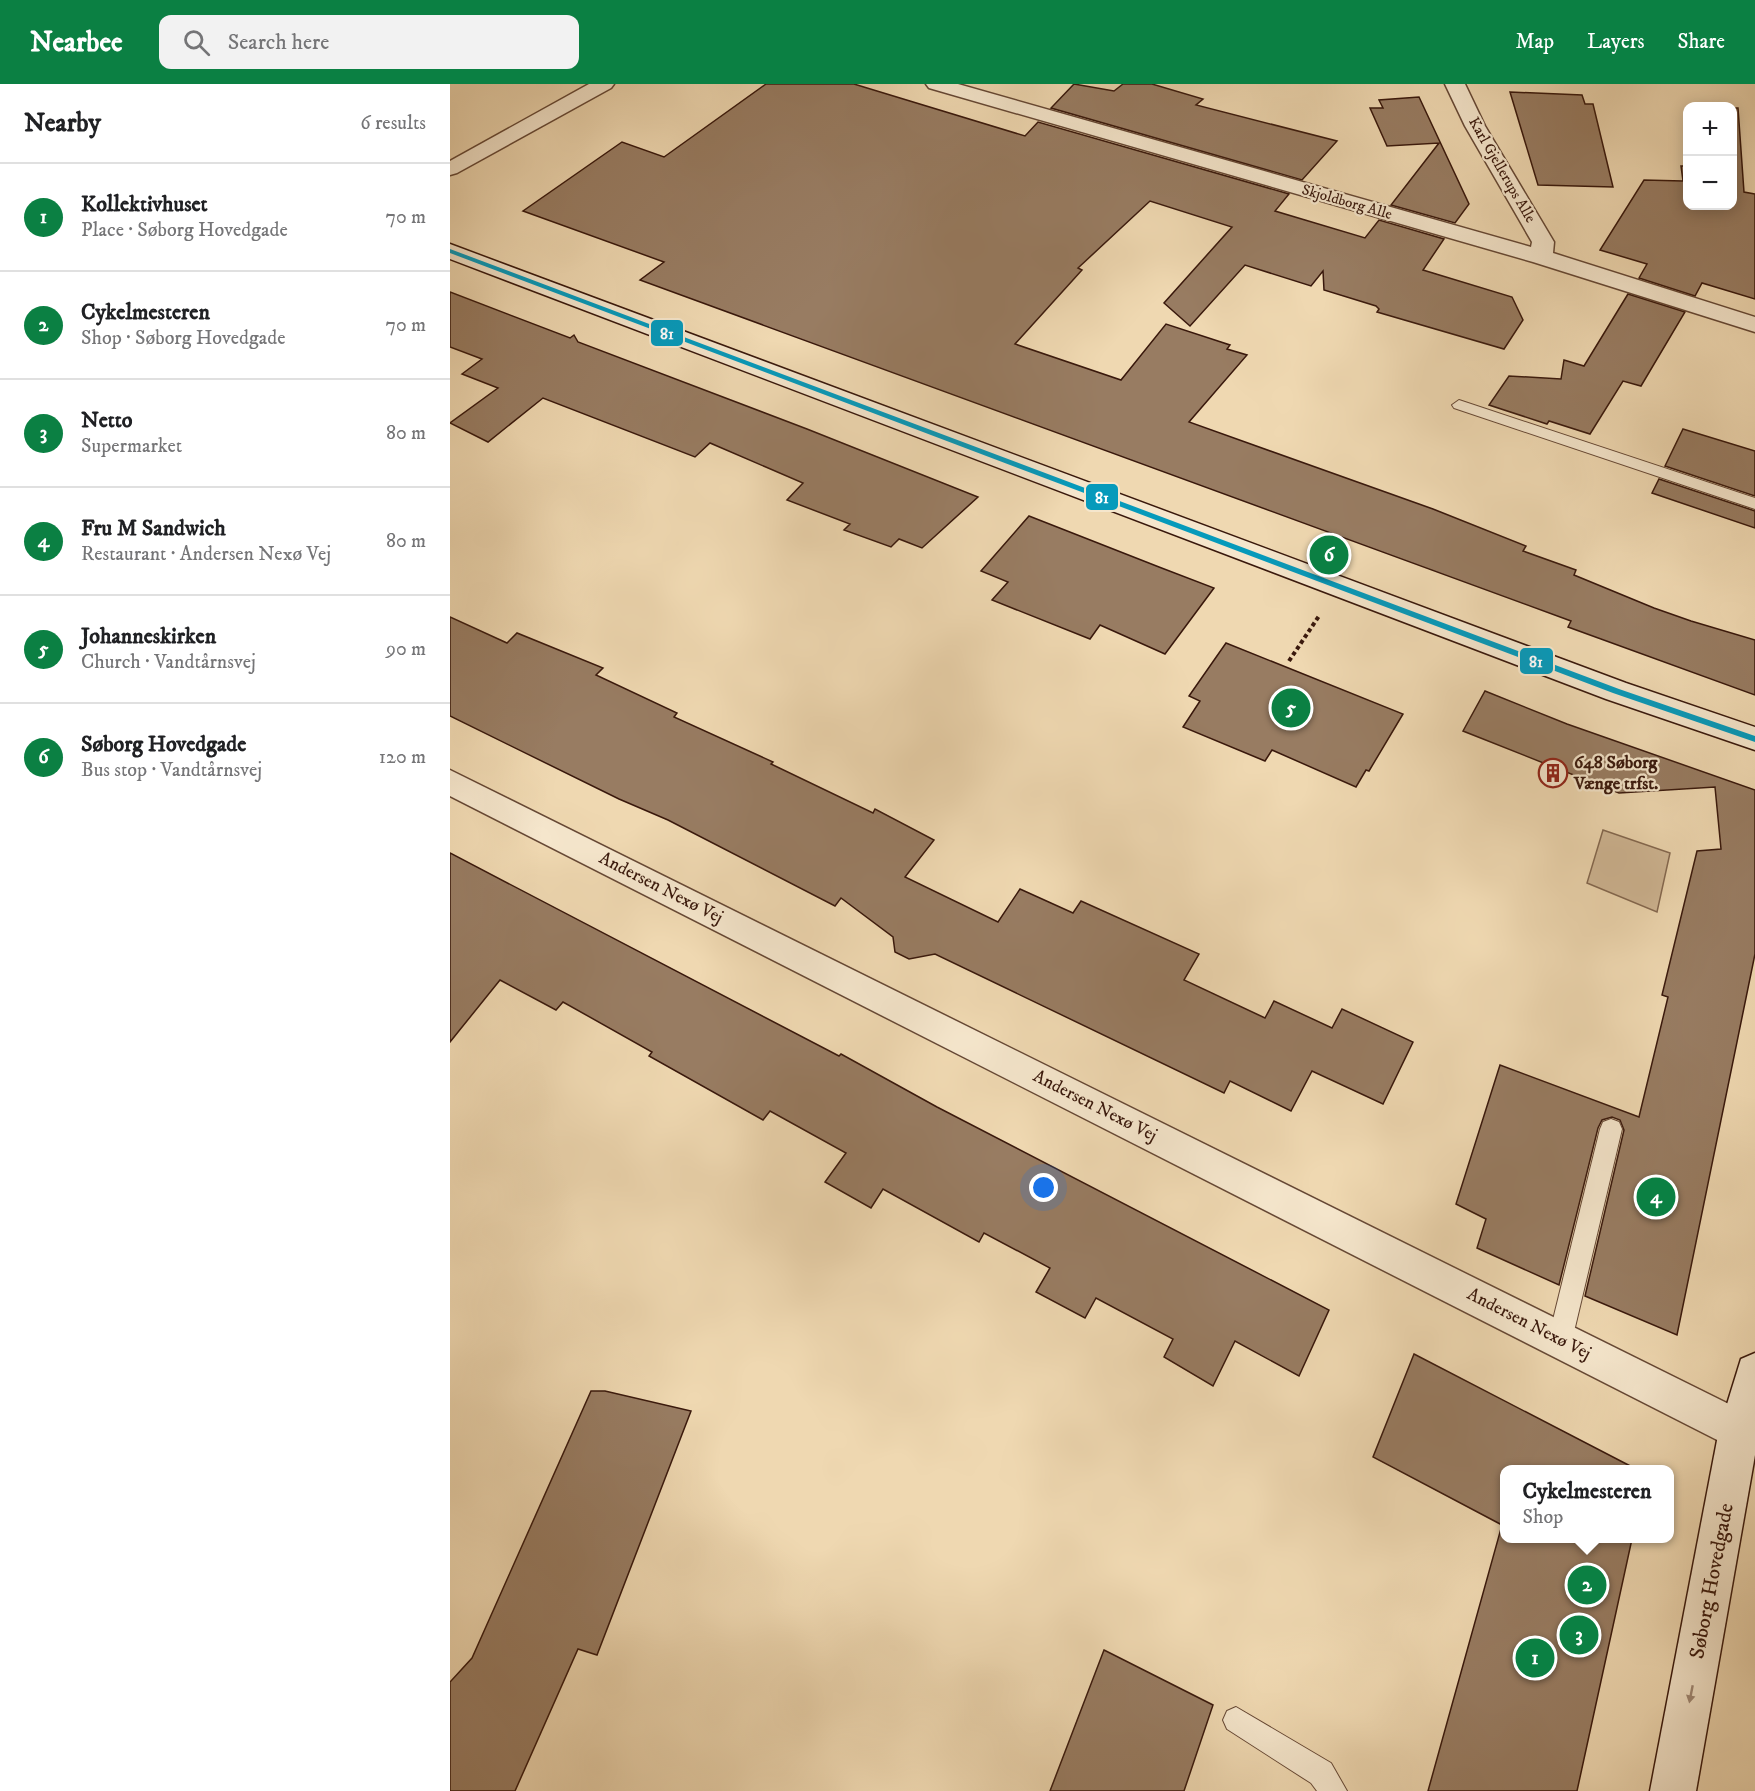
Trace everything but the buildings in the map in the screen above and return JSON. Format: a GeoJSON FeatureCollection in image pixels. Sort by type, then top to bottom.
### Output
{"type":"FeatureCollection","features":[{"type":"Feature","properties":{"kind":"street"},"geometry":{"type":"LineString","coordinates":[[450,169],[604,84]]}},
{"type":"Feature","properties":{"kind":"street","name":"Skjoldborg Alle"},"geometry":{"type":"LineString","coordinates":[[936,84],[1541,257],[1755,325]]}},
{"type":"Feature","properties":{"kind":"street","name":"Karl Gjellerups Alle"},"geometry":{"type":"LineString","coordinates":[[1455,84],[1475,126],[1543,242],[1541,257]]}},
{"type":"Feature","properties":{"kind":"street"},"geometry":{"type":"LineString","coordinates":[[450,251],[1616,691],[1755,739]]}},
{"type":"Feature","properties":{"kind":"street","name":"Andersen Nexø Vej"},"geometry":{"type":"LineString","coordinates":[[450,782],[1740,1431]]}},
{"type":"Feature","properties":{"kind":"street","name":"Søborg Hovedgade"},"geometry":{"type":"LineString","coordinates":[[1673,1791],[1740,1431],[1755,1373]]}},
{"type":"Feature","properties":{"kind":"lane"},"geometry":{"type":"LineString","coordinates":[[1459,405],[1755,504]]}},
{"type":"Feature","properties":{"kind":"lane"},"geometry":{"type":"LineString","coordinates":[[1560,1340],[1611,1130]]}},
{"type":"Feature","properties":{"kind":"lane"},"geometry":{"type":"LineString","coordinates":[[1236,1720],[1321,1773],[1333,1791]]}},
{"type":"Feature","properties":{"kind":"path"},"geometry":{"type":"LineString","coordinates":[[1289,661],[1338,587]]}},
{"type":"Feature","properties":{"kind":"shaded area"},"geometry":{"type":"Polygon","coordinates":[[[1603,830],[1670,853],[1657,912],[1587,883],[1603,830]]]}},
{"type":"Feature","properties":{"kind":"transit line","name":"81"},"geometry":{"type":"LineString","coordinates":[[450,251],[1616,691],[1755,739]]}},
{"type":"Feature","properties":{"kind":"place","name":"Søborg Hovedgade"},"geometry":{"type":"Point","coordinates":[1329,555]}},
{"type":"Feature","properties":{"kind":"place","name":"Johanneskirken"},"geometry":{"type":"Point","coordinates":[1291,708]}},
{"type":"Feature","properties":{"kind":"place","name":"648 Søborg Vænge trfst."},"geometry":{"type":"Point","coordinates":[1553,773]}},
{"type":"Feature","properties":{"kind":"place","name":"Fru M Sandwich"},"geometry":{"type":"Point","coordinates":[1656,1197]}},
{"type":"Feature","properties":{"kind":"place","name":"Cykelmesteren"},"geometry":{"type":"Point","coordinates":[1587,1585]}},
{"type":"Feature","properties":{"kind":"place","name":"Netto"},"geometry":{"type":"Point","coordinates":[1579,1635]}},
{"type":"Feature","properties":{"kind":"place","name":"Kollektivhuset"},"geometry":{"type":"Point","coordinates":[1535,1658]}}]}
